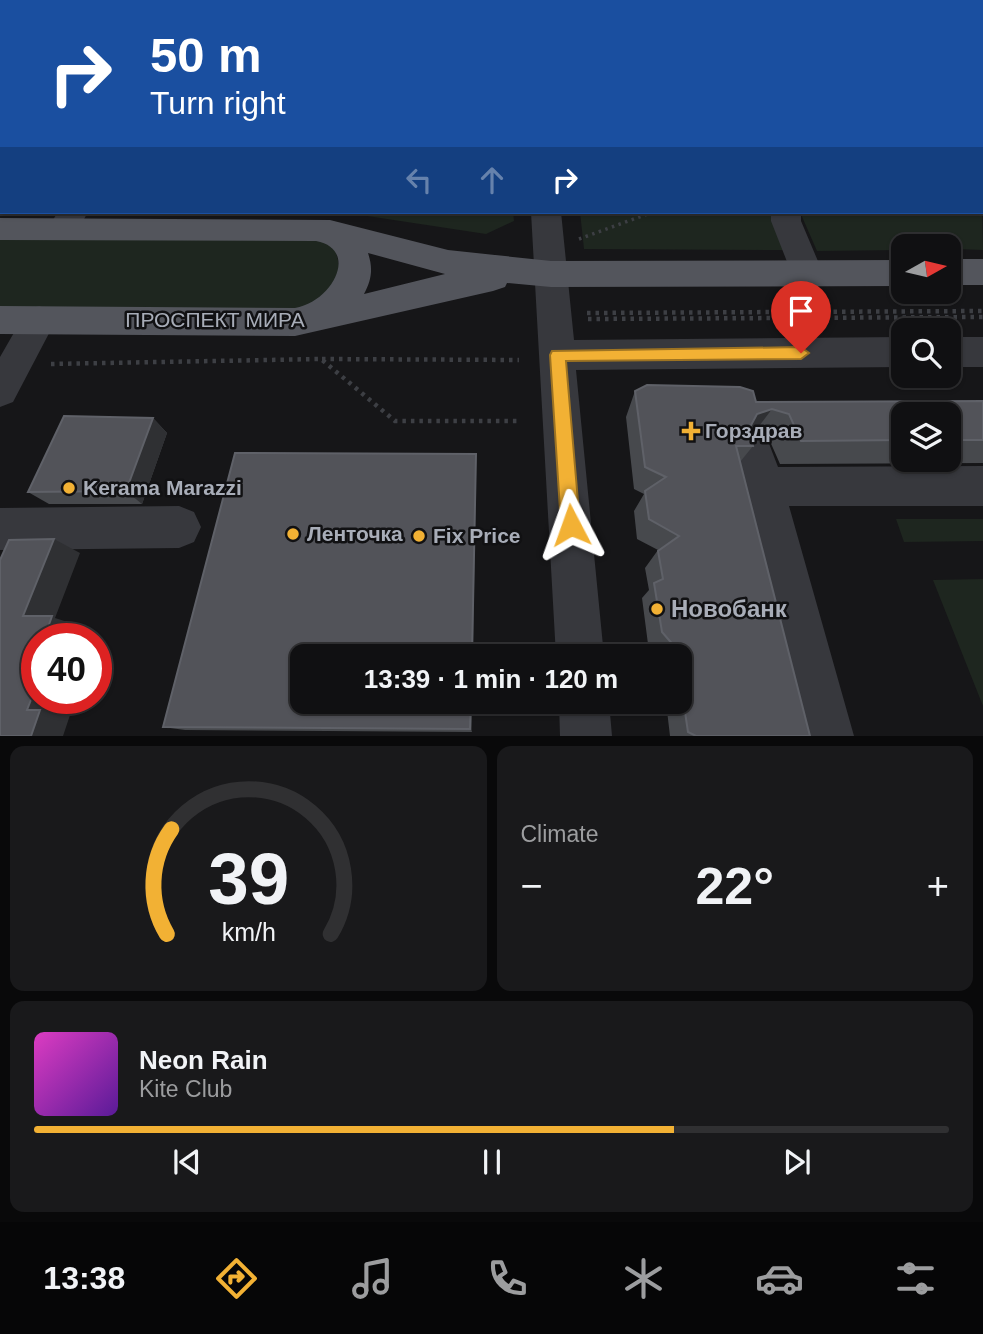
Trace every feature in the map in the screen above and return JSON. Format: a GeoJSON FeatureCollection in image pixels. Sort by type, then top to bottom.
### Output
{"type":"FeatureCollection","features":[{"type":"Feature","properties":{"kind":"main road","name":"ПРОСПЕКТ МИРА"},"geometry":{"type":"LineString","coordinates":[[0,229],[68,220],[330,232],[363,238],[446,262],[494,270],[551,274]]}},
{"type":"Feature","properties":{"kind":"main road"},"geometry":{"type":"LineString","coordinates":[[316,319],[341,303],[351,288],[354,276],[355,265],[349,246],[330,232]]}},
{"type":"Feature","properties":{"kind":"main road","name":"ПРОСПЕКТ МИРА"},"geometry":{"type":"LineString","coordinates":[[0,320],[295,322],[493,278],[551,274],[891,272]]}},
{"type":"Feature","properties":{"kind":"main road"},"geometry":{"type":"LineString","coordinates":[[961,272],[983,272]]}},
{"type":"Feature","properties":{"kind":"street"},"geometry":{"type":"LineString","coordinates":[[546,214],[579,644]]}},
{"type":"Feature","properties":{"kind":"street"},"geometry":{"type":"LineString","coordinates":[[786,214],[786,221],[807,273]]}},
{"type":"Feature","properties":{"kind":"street"},"geometry":{"type":"LineString","coordinates":[[0,391],[38,320]]}},
{"type":"Feature","properties":{"kind":"street"},"geometry":{"type":"LineString","coordinates":[[961,352],[983,352]]}},
{"type":"Feature","properties":{"kind":"street"},"geometry":{"type":"LineString","coordinates":[[558,355],[730,371],[891,353]]}},
{"type":"Feature","properties":{"kind":"street"},"geometry":{"type":"LineString","coordinates":[[828,736],[759,471],[983,486]]}},
{"type":"Feature","properties":{"kind":"street"},"geometry":{"type":"LineString","coordinates":[[0,529],[179,527]]}},
{"type":"Feature","properties":{"kind":"street"},"geometry":{"type":"LineString","coordinates":[[585,714],[586,736]]}},
{"type":"Feature","properties":{"kind":"path"},"geometry":{"type":"LineString","coordinates":[[579,239],[648,214]]}},
{"type":"Feature","properties":{"kind":"path"},"geometry":{"type":"LineString","coordinates":[[983,311],[588,316],[983,317]]}},
{"type":"Feature","properties":{"kind":"path"},"geometry":{"type":"LineString","coordinates":[[321,359],[395,421],[520,421]]}},
{"type":"Feature","properties":{"kind":"path"},"geometry":{"type":"LineString","coordinates":[[51,364],[321,359],[519,360]]}},
{"type":"Feature","properties":{"kind":"shaded area"},"geometry":{"type":"Polygon","coordinates":[[[354,214],[513,214],[514,221],[486,234],[354,214]]]}},
{"type":"Feature","properties":{"kind":"shaded area"},"geometry":{"type":"Polygon","coordinates":[[[580,214],[771,214],[784,250],[584,249],[580,214]]]}},
{"type":"Feature","properties":{"kind":"shaded area"},"geometry":{"type":"Polygon","coordinates":[[[801,214],[982,214],[983,250],[961,249],[961,234],[891,234],[891,250],[817,251],[801,214]]]}},
{"type":"Feature","properties":{"kind":"shaded area"},"geometry":{"type":"Polygon","coordinates":[[[0,235],[314,237],[334,248],[339,269],[329,289],[306,308],[0,310],[0,235]]]}},
{"type":"Feature","properties":{"kind":"shaded area"},"geometry":{"type":"Polygon","coordinates":[[[896,519],[983,519],[983,541],[904,542],[896,519]]]}},
{"type":"Feature","properties":{"kind":"shaded area"},"geometry":{"type":"Polygon","coordinates":[[[983,579],[983,706],[933,580],[983,579]]]}},
{"type":"Feature","properties":{"kind":"building"},"geometry":{"type":"Polygon","coordinates":[[[647,385],[740,387],[753,391],[756,402],[983,401],[983,440],[961,440],[961,402],[891,402],[891,440],[801,441],[789,414],[772,409],[757,414],[749,429],[753,446],[736,446],[810,736],[696,736],[688,732],[685,714],[692,714],[692,644],[672,644],[662,632],[654,583],[663,579],[658,551],[679,536],[649,519],[645,491],[666,477],[645,467],[635,391],[647,385]]]}},
{"type":"Feature","properties":{"kind":"building"},"geometry":{"type":"Polygon","coordinates":[[[64,416],[153,418],[126,491],[28,492],[64,416]]]}},
{"type":"Feature","properties":{"kind":"building"},"geometry":{"type":"Polygon","coordinates":[[[235,453],[476,454],[472,644],[290,644],[290,714],[471,714],[470,729],[163,727],[235,453]]]}},
{"type":"Feature","properties":{"kind":"building"},"geometry":{"type":"Polygon","coordinates":[[[54,539],[23,616],[52,616],[50,623],[21,623],[21,714],[39,714],[31,736],[0,736],[0,560],[9,540],[54,539]]]}},
{"type":"Feature","properties":{"kind":"place","name":"Горздрав"},"geometry":{"type":"Point","coordinates":[691,431]}},
{"type":"Feature","properties":{"kind":"place","name":"Kerama Marazzi"},"geometry":{"type":"Point","coordinates":[69,488]}},
{"type":"Feature","properties":{"kind":"place","name":"Ленточка"},"geometry":{"type":"Point","coordinates":[293,534]}},
{"type":"Feature","properties":{"kind":"place","name":"Fix Price"},"geometry":{"type":"Point","coordinates":[419,536]}},
{"type":"Feature","properties":{"kind":"place","name":"Новобанк"},"geometry":{"type":"Point","coordinates":[657,609]}},
{"type":"Feature","properties":{"kind":"route"},"geometry":{"type":"LineString","coordinates":[[571,525],[558,355],[801,353]]}}]}
